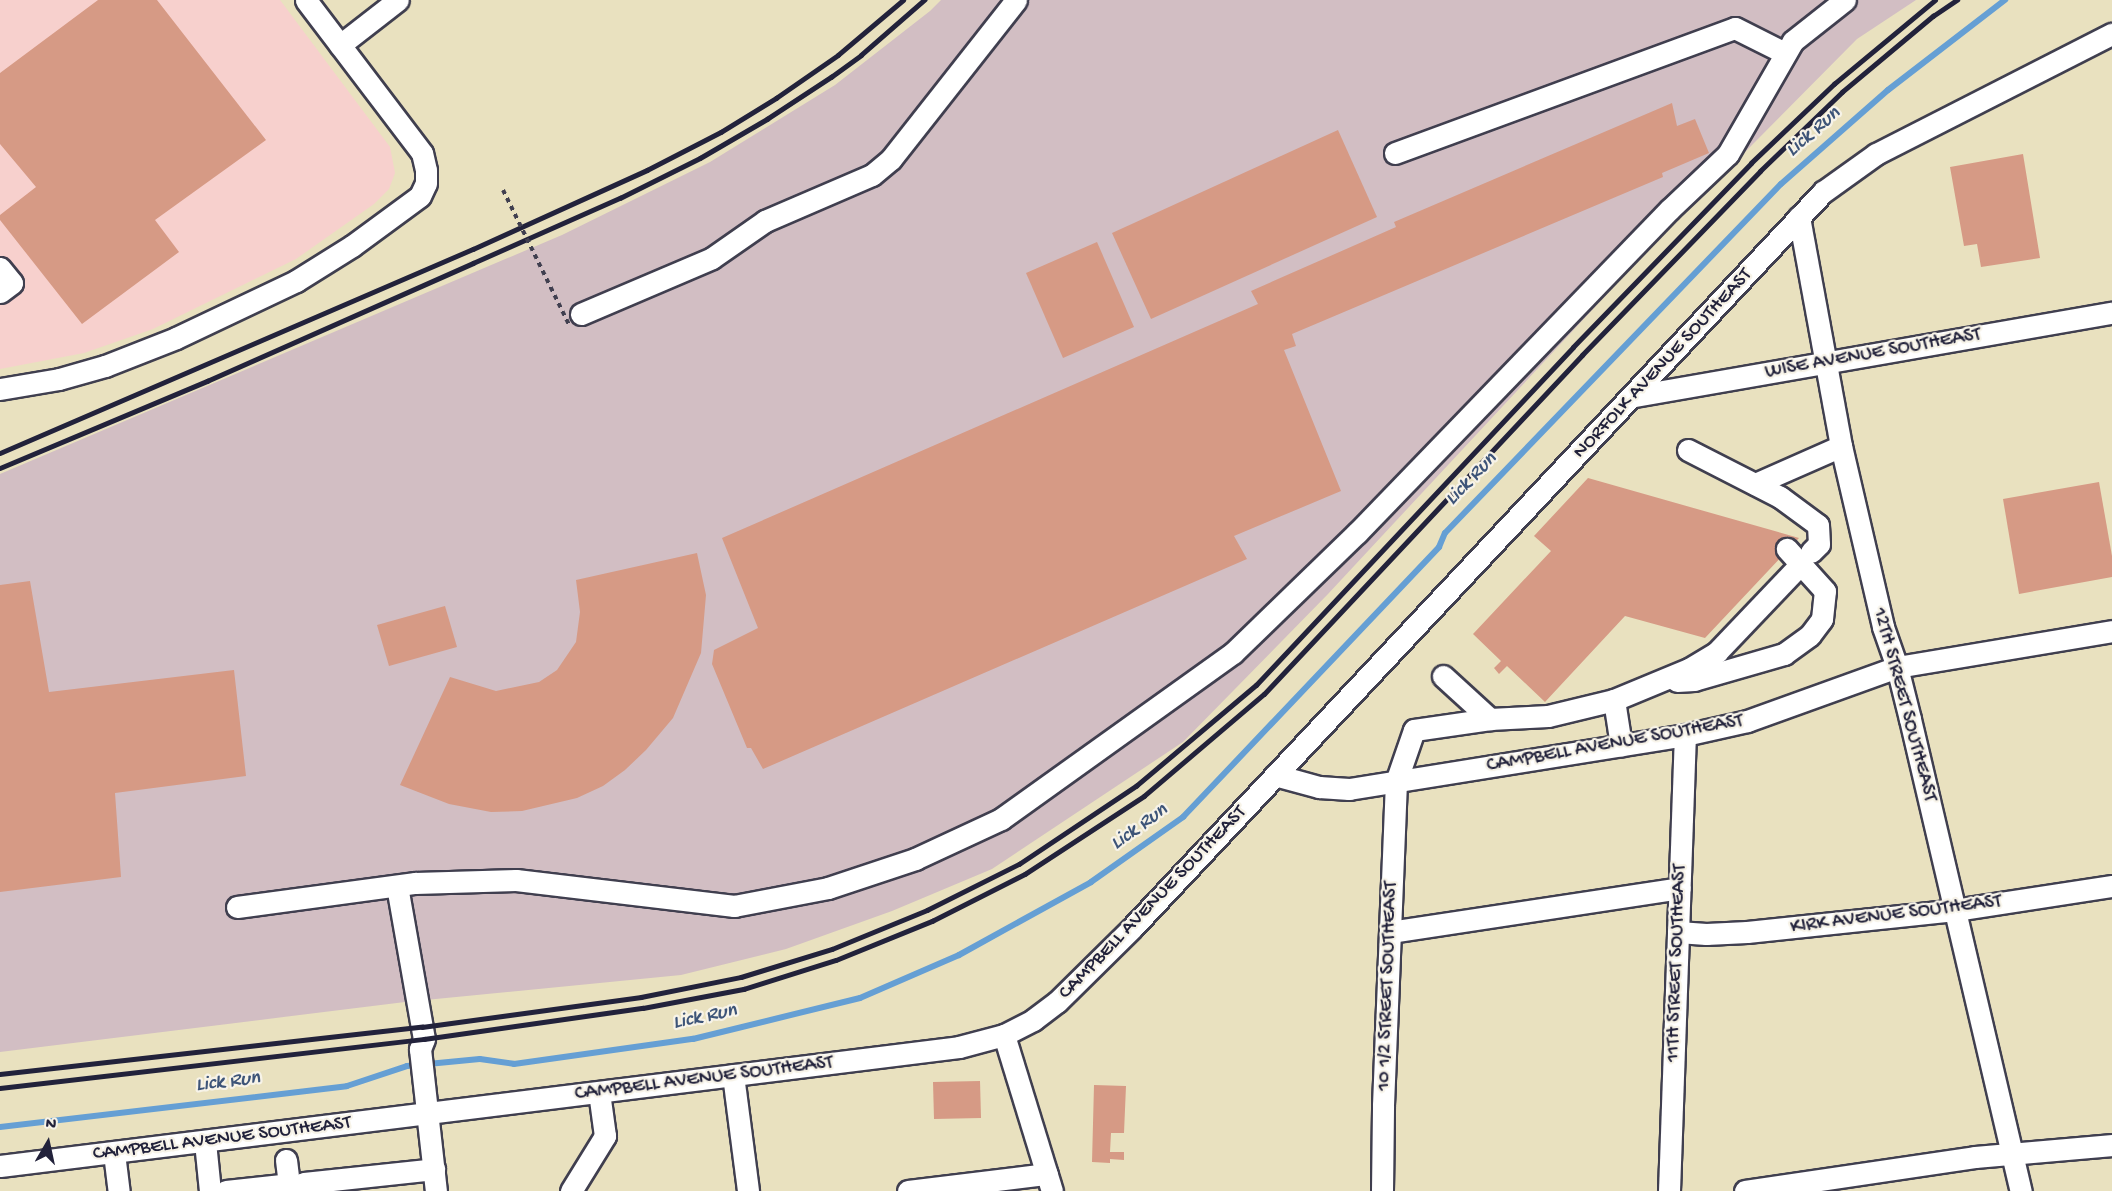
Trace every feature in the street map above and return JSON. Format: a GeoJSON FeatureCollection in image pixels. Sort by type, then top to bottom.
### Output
{"type":"FeatureCollection","features":[{"type":"Feature","properties":{"kind":"street"},"geometry":{"type":"LineString","coordinates":[[0,389],[59,378],[105,366],[176,338],[296,281],[410,206],[420,196],[426,183],[422,153],[306,0]]}},
{"type":"Feature","properties":{"kind":"street"},"geometry":{"type":"LineString","coordinates":[[340,45],[398,0]]}},
{"type":"Feature","properties":{"kind":"street"},"geometry":{"type":"LineString","coordinates":[[575,319],[712,258],[765,221],[872,175],[891,159],[1016,0]]}},
{"type":"Feature","properties":{"kind":"street"},"geometry":{"type":"LineString","coordinates":[[237,907],[397,886],[522,880],[734,906],[828,888],[915,859],[1001,819],[1233,653],[1357,533],[1669,210],[1728,154],[1793,41],[1845,0]]}},
{"type":"Feature","properties":{"kind":"street"},"geometry":{"type":"LineString","coordinates":[[1395,153],[1735,28],[1785,53]]}},
{"type":"Feature","properties":{"kind":"street","name":"NORFOLK AVENUE SOUTHEAST"},"geometry":{"type":"LineString","coordinates":[[1275,775],[1634,396],[1823,192],[1876,154],[2112,34]]}},
{"type":"Feature","properties":{"kind":"street","name":"12TH STREET SOUTHEAST"},"geometry":{"type":"LineString","coordinates":[[1799,217],[1841,446],[1883,627],[1897,666],[2021,1191]]}},
{"type":"Feature","properties":{"kind":"street"},"geometry":{"type":"LineString","coordinates":[[0,268],[12,283],[0,292]]}},
{"type":"Feature","properties":{"kind":"street","name":"WISE AVENUE SOUTHEAST"},"geometry":{"type":"LineString","coordinates":[[1634,396],[2112,313]]}},
{"type":"Feature","properties":{"kind":"street"},"geometry":{"type":"LineString","coordinates":[[1755,484],[1841,446]]}},
{"type":"Feature","properties":{"kind":"street"},"geometry":{"type":"LineString","coordinates":[[1688,450],[1780,497],[1818,525],[1819,544],[1811,552]]}},
{"type":"Feature","properties":{"kind":"street"},"geometry":{"type":"LineString","coordinates":[[1659,681],[1694,680],[1784,654],[1810,635],[1822,619],[1825,591],[1787,549]]}},
{"type":"Feature","properties":{"kind":"street"},"geometry":{"type":"LineString","coordinates":[[1443,676],[1490,719],[1548,716],[1614,700],[1689,669],[1717,652],[1795,570]]}},
{"type":"Feature","properties":{"kind":"street","name":"CAMPBELL AVENUE SOUTHEAST"},"geometry":{"type":"LineString","coordinates":[[0,1166],[958,1047],[1004,1035],[1033,1020],[1057,1002],[1132,928],[1275,775],[1319,787],[1349,789],[1685,735],[1747,721],[1897,666],[2112,631]]}},
{"type":"Feature","properties":{"kind":"street"},"geometry":{"type":"LineString","coordinates":[[1614,700],[1621,745]]}},
{"type":"Feature","properties":{"kind":"street","name":"10 1/2 STREET SOUTHEAST"},"geometry":{"type":"LineString","coordinates":[[1383,1191],[1396,782],[1414,730],[1490,719]]}},
{"type":"Feature","properties":{"kind":"street","name":"11TH STREET SOUTHEAST"},"geometry":{"type":"LineString","coordinates":[[1669,1191],[1685,735]]}},
{"type":"Feature","properties":{"kind":"street"},"geometry":{"type":"LineString","coordinates":[[397,886],[424,1039],[420,1049],[436,1191]]}},
{"type":"Feature","properties":{"kind":"street","name":"KIRK AVENUE SOUTHEAST"},"geometry":{"type":"LineString","coordinates":[[1678,932],[1706,934],[1747,932],[1954,910],[2112,886]]}},
{"type":"Feature","properties":{"kind":"street"},"geometry":{"type":"LineString","coordinates":[[1390,932],[1680,888]]}},
{"type":"Feature","properties":{"kind":"street"},"geometry":{"type":"LineString","coordinates":[[908,1191],[1050,1183],[1004,1035]]}},
{"type":"Feature","properties":{"kind":"street"},"geometry":{"type":"LineString","coordinates":[[733,1075],[748,1191]]}},
{"type":"Feature","properties":{"kind":"street"},"geometry":{"type":"LineString","coordinates":[[571,1191],[604,1136],[599,1092]]}},
{"type":"Feature","properties":{"kind":"street"},"geometry":{"type":"LineString","coordinates":[[205,1142],[210,1191]]}},
{"type":"Feature","properties":{"kind":"street"},"geometry":{"type":"LineString","coordinates":[[1745,1191],[2012,1153],[2112,1145]]}},
{"type":"Feature","properties":{"kind":"street"},"geometry":{"type":"LineString","coordinates":[[114,1153],[119,1191]]}},
{"type":"Feature","properties":{"kind":"street"},"geometry":{"type":"LineString","coordinates":[[286,1160],[295,1189]]}},
{"type":"Feature","properties":{"kind":"street"},"geometry":{"type":"LineString","coordinates":[[226,1191],[295,1189],[304,1183],[434,1169]]}},
{"type":"Feature","properties":{"kind":"path"},"geometry":{"type":"LineString","coordinates":[[503,190],[575,319]]}},
{"type":"Feature","properties":{"kind":"shaded area"},"geometry":{"type":"Polygon","coordinates":[[[0,0],[280,0],[390,147],[395,173],[389,189],[374,204],[296,259],[153,329],[84,353],[0,369],[0,0]]]}},
{"type":"Feature","properties":{"kind":"shaded area"},"geometry":{"type":"Polygon","coordinates":[[[941,0],[1916,0],[1857,39],[1648,250],[1328,594],[1183,742],[992,869],[892,911],[786,949],[681,975],[405,1002],[0,1052],[0,474],[562,235],[710,162],[835,85],[941,0]]]}},
{"type":"Feature","properties":{"kind":"building"},"geometry":{"type":"Polygon","coordinates":[[[98,0],[157,0],[266,140],[155,220],[179,252],[82,324],[0,220],[0,215],[36,187],[0,144],[0,73],[98,0]]]}},
{"type":"Feature","properties":{"kind":"building"},"geometry":{"type":"Polygon","coordinates":[[[1672,103],[1677,126],[1695,119],[1709,153],[1662,173],[1663,177],[1292,334],[1296,346],[1284,350],[1341,491],[1234,536],[1247,559],[763,769],[751,748],[747,748],[712,664],[714,650],[758,628],[722,538],[1258,304],[1251,291],[1396,227],[1394,222],[1672,103]]]}},
{"type":"Feature","properties":{"kind":"building"},"geometry":{"type":"Polygon","coordinates":[[[1338,130],[1377,217],[1151,319],[1112,233],[1338,130]]]}},
{"type":"Feature","properties":{"kind":"building"},"geometry":{"type":"Polygon","coordinates":[[[2023,154],[2040,258],[1981,267],[1977,244],[1964,246],[1950,167],[2023,154]]]}},
{"type":"Feature","properties":{"kind":"building"},"geometry":{"type":"Polygon","coordinates":[[[1097,242],[1134,327],[1063,358],[1026,273],[1097,242]]]}},
{"type":"Feature","properties":{"kind":"building"},"geometry":{"type":"Polygon","coordinates":[[[1588,478],[1799,538],[1705,638],[1625,616],[1545,702],[1507,666],[1499,674],[1494,668],[1501,661],[1473,634],[1551,551],[1534,536],[1588,478]]]}},
{"type":"Feature","properties":{"kind":"building"},"geometry":{"type":"Polygon","coordinates":[[[2099,482],[2112,556],[2112,577],[2019,594],[2003,499],[2099,482]]]}},
{"type":"Feature","properties":{"kind":"building"},"geometry":{"type":"Polygon","coordinates":[[[697,553],[706,595],[701,653],[673,718],[646,750],[625,770],[603,786],[577,798],[522,811],[491,812],[449,804],[400,785],[450,677],[496,691],[539,682],[557,670],[576,642],[580,612],[576,580],[697,553]]]}},
{"type":"Feature","properties":{"kind":"building"},"geometry":{"type":"Polygon","coordinates":[[[30,581],[49,692],[234,670],[246,776],[115,793],[121,877],[0,892],[0,585],[30,581]]]}},
{"type":"Feature","properties":{"kind":"building"},"geometry":{"type":"Polygon","coordinates":[[[445,606],[457,647],[389,666],[377,625],[445,606]]]}},
{"type":"Feature","properties":{"kind":"building"},"geometry":{"type":"Polygon","coordinates":[[[980,1081],[981,1118],[934,1119],[933,1082],[980,1081]]]}},
{"type":"Feature","properties":{"kind":"building"},"geometry":{"type":"Polygon","coordinates":[[[1094,1085],[1126,1086],[1124,1133],[1111,1133],[1110,1152],[1124,1152],[1124,1160],[1110,1159],[1110,1163],[1092,1162],[1094,1085]]]}},
{"type":"Feature","properties":{"kind":"waterway","name":"Lick Run"},"geometry":{"type":"LineString","coordinates":[[0,1127],[347,1086],[407,1066],[480,1059],[514,1064],[693,1039],[860,998],[959,955],[1091,882],[1183,817],[1439,547],[1445,533],[1781,184],[1888,90],[2005,0]]}},
{"type":"Feature","properties":{"kind":"railway"},"geometry":{"type":"LineString","coordinates":[[0,453],[473,249],[647,170],[721,132],[776,98],[838,55],[903,0]]}},
{"type":"Feature","properties":{"kind":"railway"},"geometry":{"type":"LineString","coordinates":[[0,468],[207,381],[620,198],[700,158],[767,119],[831,77],[861,55],[924,0]]}},
{"type":"Feature","properties":{"kind":"railway"},"geometry":{"type":"LineString","coordinates":[[0,1074],[422,1027],[641,997],[741,977],[832,949],[927,910],[1019,864],[1136,786],[1256,685],[1573,347],[1751,163],[1834,84],[1935,0]]}},
{"type":"Feature","properties":{"kind":"railway"},"geometry":{"type":"LineString","coordinates":[[0,1088],[424,1039],[643,1008],[744,989],[836,960],[932,921],[1025,874],[1144,796],[1264,694],[1582,355],[1760,171],[1842,92],[1933,16],[1957,0]]}}]}
